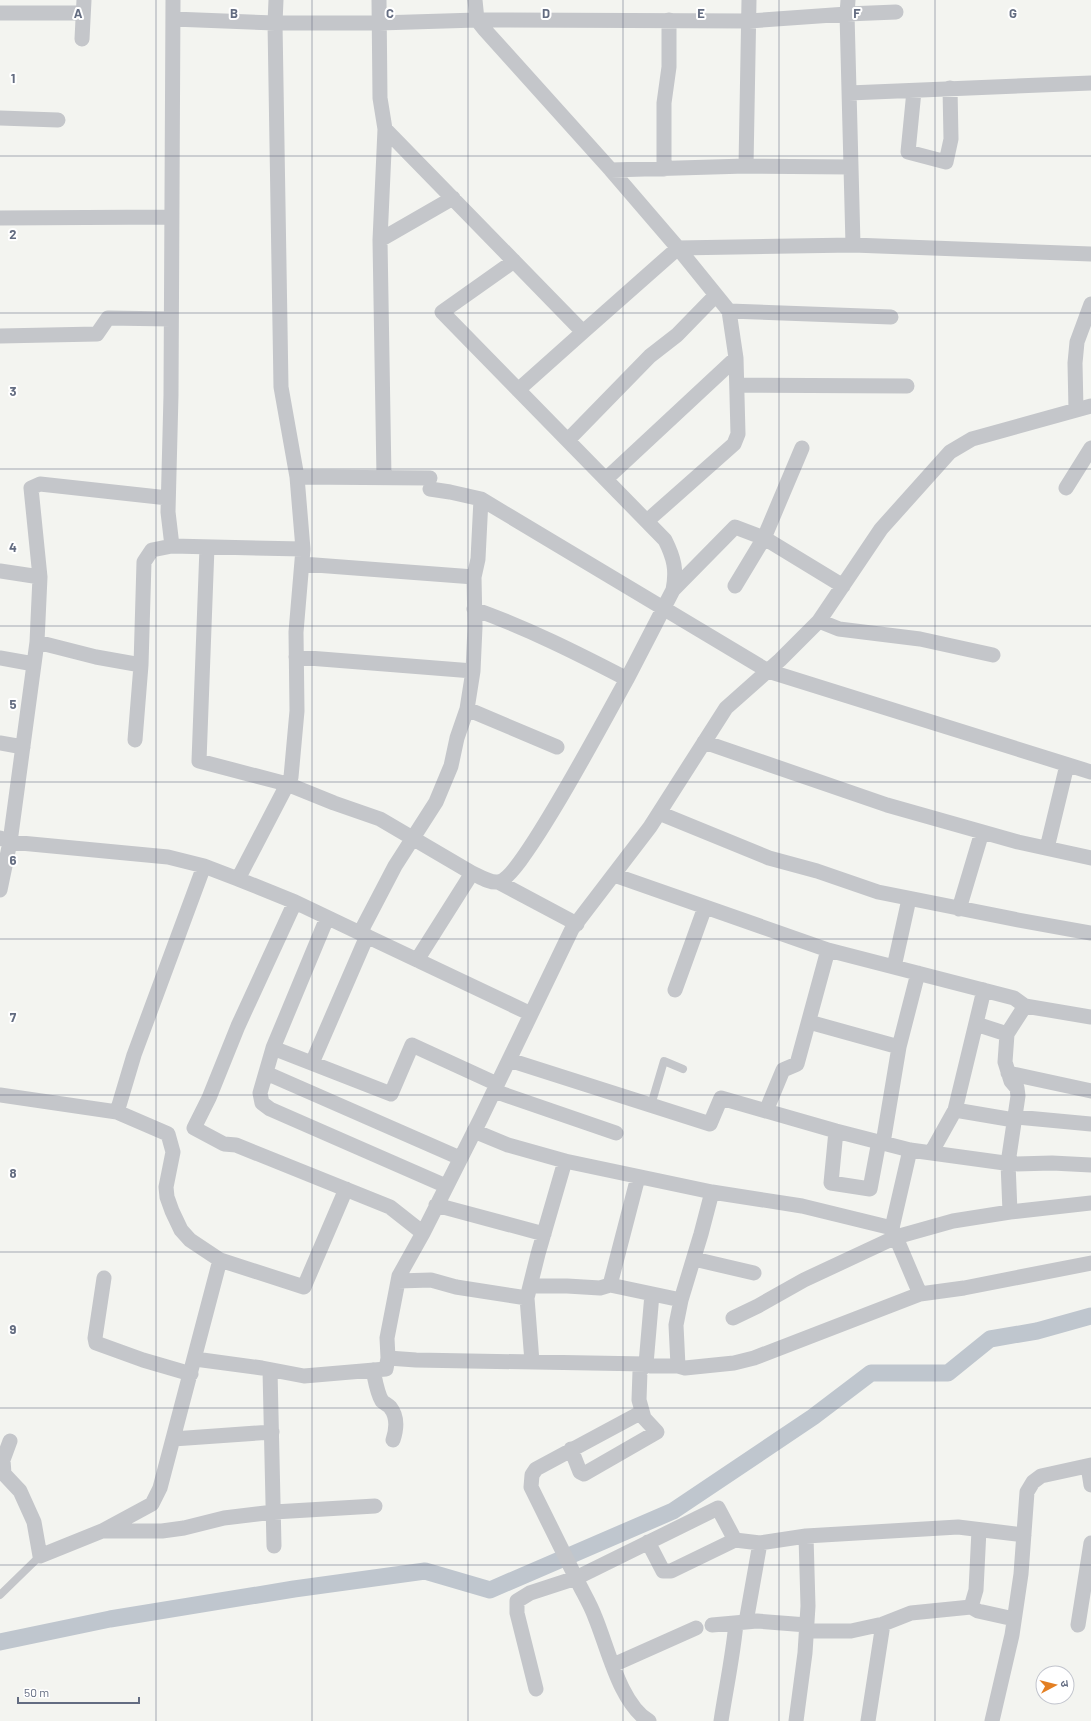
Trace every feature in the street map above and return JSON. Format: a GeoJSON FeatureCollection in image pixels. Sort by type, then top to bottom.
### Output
{"type":"FeatureCollection","features":[{"type":"Feature","properties":{"kind":"street"},"geometry":{"type":"LineString","coordinates":[[172,546],[168,498],[173,0]]}},
{"type":"Feature","properties":{"kind":"street"},"geometry":{"type":"LineString","coordinates":[[238,879],[291,777],[297,711],[296,632],[302,557],[298,477],[281,387],[275,23],[276,0]]}},
{"type":"Feature","properties":{"kind":"street"},"geometry":{"type":"LineString","coordinates":[[379,0],[380,98],[385,129],[380,240],[384,478]]}},
{"type":"Feature","properties":{"kind":"street"},"geometry":{"type":"LineString","coordinates":[[475,0],[478,20],[485,30],[611,170],[678,248],[729,311],[736,358],[738,434],[734,444],[647,521]]}},
{"type":"Feature","properties":{"kind":"street"},"geometry":{"type":"LineString","coordinates":[[746,166],[749,0]]}},
{"type":"Feature","properties":{"kind":"street"},"geometry":{"type":"LineString","coordinates":[[0,12],[83,7],[82,39]]}},
{"type":"Feature","properties":{"kind":"street"},"geometry":{"type":"LineString","coordinates":[[172,19],[275,23],[379,23],[478,20],[749,21],[848,7],[896,12]]}},
{"type":"Feature","properties":{"kind":"street"},"geometry":{"type":"LineString","coordinates":[[848,7],[853,244]]}},
{"type":"Feature","properties":{"kind":"street"},"geometry":{"type":"LineString","coordinates":[[664,169],[664,103],[669,67],[669,20]]}},
{"type":"Feature","properties":{"kind":"street"},"geometry":{"type":"LineString","coordinates":[[849,93],[1091,83]]}},
{"type":"Feature","properties":{"kind":"street"},"geometry":{"type":"LineString","coordinates":[[914,91],[908,152],[946,162],[951,139],[950,88]]}},
{"type":"Feature","properties":{"kind":"street"},"geometry":{"type":"LineString","coordinates":[[0,118],[58,120]]}},
{"type":"Feature","properties":{"kind":"street"},"geometry":{"type":"LineString","coordinates":[[385,129],[583,332]]}},
{"type":"Feature","properties":{"kind":"street"},"geometry":{"type":"LineString","coordinates":[[611,170],[746,166],[851,167]]}},
{"type":"Feature","properties":{"kind":"street"},"geometry":{"type":"LineString","coordinates":[[380,240],[453,198]]}},
{"type":"Feature","properties":{"kind":"street"},"geometry":{"type":"LineString","coordinates":[[0,218],[172,217]]}},
{"type":"Feature","properties":{"kind":"street"},"geometry":{"type":"LineString","coordinates":[[518,390],[678,248],[853,244],[1091,254]]}},
{"type":"Feature","properties":{"kind":"street"},"geometry":{"type":"LineString","coordinates":[[498,882],[505,878],[517,864],[565,793],[664,609],[673,590],[676,578],[674,556],[665,540],[442,312],[514,261]]}},
{"type":"Feature","properties":{"kind":"street"},"geometry":{"type":"LineString","coordinates":[[568,440],[650,356],[677,335],[716,295]]}},
{"type":"Feature","properties":{"kind":"street"},"geometry":{"type":"LineString","coordinates":[[1076,410],[1075,363],[1077,342],[1091,304]]}},
{"type":"Feature","properties":{"kind":"street"},"geometry":{"type":"LineString","coordinates":[[729,311],[891,317]]}},
{"type":"Feature","properties":{"kind":"street"},"geometry":{"type":"LineString","coordinates":[[0,336],[97,334],[108,318],[171,318]]}},
{"type":"Feature","properties":{"kind":"street"},"geometry":{"type":"LineString","coordinates":[[606,479],[736,358]]}},
{"type":"Feature","properties":{"kind":"street"},"geometry":{"type":"LineString","coordinates":[[737,385],[907,386]]}},
{"type":"Feature","properties":{"kind":"street"},"geometry":{"type":"LineString","coordinates":[[104,1278],[95,1338],[96,1343],[143,1360],[193,1366],[270,1370],[304,1376],[386,1369],[388,1358],[387,1338],[399,1276],[423,1233],[496,1088],[572,929],[659,813],[726,708],[768,671],[819,620],[881,529],[950,452],[972,439],[1091,406]]}},
{"type":"Feature","properties":{"kind":"street"},"geometry":{"type":"LineString","coordinates":[[735,586],[764,538],[802,448]]}},
{"type":"Feature","properties":{"kind":"street"},"geometry":{"type":"LineString","coordinates":[[1066,488],[1091,448]]}},
{"type":"Feature","properties":{"kind":"street"},"geometry":{"type":"LineString","coordinates":[[298,477],[384,478],[430,483],[450,492],[481,499],[768,671],[1091,772]]}},
{"type":"Feature","properties":{"kind":"street"},"geometry":{"type":"LineString","coordinates":[[0,890],[5,840],[23,747],[37,642],[40,576],[31,488],[40,484],[168,498]]}},
{"type":"Feature","properties":{"kind":"street"},"geometry":{"type":"LineString","coordinates":[[312,1064],[363,935],[395,866],[436,802],[451,766],[457,738],[467,710],[472,671],[474,577],[478,559],[481,499]]}},
{"type":"Feature","properties":{"kind":"street"},"geometry":{"type":"LineString","coordinates":[[673,590],[735,527],[764,538],[843,586]]}},
{"type":"Feature","properties":{"kind":"street"},"geometry":{"type":"LineString","coordinates":[[135,740],[141,665],[144,562],[152,550],[172,546],[207,547],[474,577]]}},
{"type":"Feature","properties":{"kind":"street"},"geometry":{"type":"LineString","coordinates":[[207,547],[199,761],[287,784],[334,803],[380,819],[472,873],[488,880],[498,882],[577,924]]}},
{"type":"Feature","properties":{"kind":"street"},"geometry":{"type":"LineString","coordinates":[[0,571],[40,576]]}},
{"type":"Feature","properties":{"kind":"street"},"geometry":{"type":"LineString","coordinates":[[474,609],[500,618],[568,648],[627,679]]}},
{"type":"Feature","properties":{"kind":"street"},"geometry":{"type":"LineString","coordinates":[[819,620],[839,629],[920,639],[993,655]]}},
{"type":"Feature","properties":{"kind":"street"},"geometry":{"type":"LineString","coordinates":[[37,642],[96,658],[141,665]]}},
{"type":"Feature","properties":{"kind":"street"},"geometry":{"type":"LineString","coordinates":[[296,656],[472,671]]}},
{"type":"Feature","properties":{"kind":"street"},"geometry":{"type":"LineString","coordinates":[[0,658],[34,664]]}},
{"type":"Feature","properties":{"kind":"street"},"geometry":{"type":"LineString","coordinates":[[467,710],[557,747]]}},
{"type":"Feature","properties":{"kind":"street"},"geometry":{"type":"LineString","coordinates":[[704,742],[887,805],[982,832],[1091,858]]}},
{"type":"Feature","properties":{"kind":"street"},"geometry":{"type":"LineString","coordinates":[[0,743],[23,747]]}},
{"type":"Feature","properties":{"kind":"street"},"geometry":{"type":"LineString","coordinates":[[1046,848],[1067,765]]}},
{"type":"Feature","properties":{"kind":"street"},"geometry":{"type":"LineString","coordinates":[[659,813],[769,858],[817,871],[878,892],[959,909],[1091,933]]}},
{"type":"Feature","properties":{"kind":"street"},"geometry":{"type":"LineString","coordinates":[[959,909],[982,832]]}},
{"type":"Feature","properties":{"kind":"street"},"geometry":{"type":"LineString","coordinates":[[5,840],[168,857],[204,866],[295,902],[531,1014]]}},
{"type":"Feature","properties":{"kind":"street"},"geometry":{"type":"LineString","coordinates":[[117,1112],[134,1055],[204,866]]}},
{"type":"Feature","properties":{"kind":"street"},"geometry":{"type":"LineString","coordinates":[[418,960],[472,873]]}},
{"type":"Feature","properties":{"kind":"street"},"geometry":{"type":"LineString","coordinates":[[614,875],[828,950],[1014,998],[1025,1006],[1091,1017]]}},
{"type":"Feature","properties":{"kind":"street"},"geometry":{"type":"LineString","coordinates":[[894,967],[909,899]]}},
{"type":"Feature","properties":{"kind":"street"},"geometry":{"type":"LineString","coordinates":[[295,902],[238,1026],[209,1098],[194,1128],[224,1144],[236,1145],[390,1207],[423,1233]]}},
{"type":"Feature","properties":{"kind":"street"},"geometry":{"type":"LineString","coordinates":[[674,990],[705,907]]}},
{"type":"Feature","properties":{"kind":"street"},"geometry":{"type":"LineString","coordinates":[[327,918],[273,1048],[260,1093],[262,1103],[270,1109],[446,1186]]}},
{"type":"Feature","properties":{"kind":"street"},"geometry":{"type":"LineString","coordinates":[[766,1111],[783,1070],[797,1064],[828,950]]}},
{"type":"Feature","properties":{"kind":"street"},"geometry":{"type":"LineString","coordinates":[[836,1131],[831,1183],[870,1189],[881,1142],[899,1046],[918,974]]}},
{"type":"Feature","properties":{"kind":"street"},"geometry":{"type":"LineString","coordinates":[[931,1152],[955,1110],[984,990]]}},
{"type":"Feature","properties":{"kind":"street"},"geometry":{"type":"LineString","coordinates":[[1010,1212],[1008,1163],[1018,1096],[1017,1088],[1008,1073],[1005,1062],[1007,1034],[1025,1006]]}},
{"type":"Feature","properties":{"kind":"street"},"geometry":{"type":"LineString","coordinates":[[809,1022],[899,1046]]}},
{"type":"Feature","properties":{"kind":"street"},"geometry":{"type":"LineString","coordinates":[[976,1024],[1007,1034]]}},
{"type":"Feature","properties":{"kind":"street"},"geometry":{"type":"LineString","coordinates":[[273,1048],[391,1094],[412,1045],[496,1088],[616,1133]]}},
{"type":"Feature","properties":{"kind":"street"},"geometry":{"type":"LineString","coordinates":[[509,1060],[710,1124],[721,1098],[836,1131],[910,1150],[1008,1163],[1091,1165]]}},
{"type":"Feature","properties":{"kind":"street"},"geometry":{"type":"LineString","coordinates":[[266,1073],[460,1158]]}},
{"type":"Feature","properties":{"kind":"street"},"geometry":{"type":"LineString","coordinates":[[1008,1073],[1091,1091]]}},
{"type":"Feature","properties":{"kind":"street"},"geometry":{"type":"LineString","coordinates":[[0,1095],[117,1112],[168,1134],[173,1152],[166,1187],[167,1197],[181,1230],[190,1240],[220,1260],[304,1287],[346,1189]]}},
{"type":"Feature","properties":{"kind":"street"},"geometry":{"type":"LineString","coordinates":[[955,1110],[1014,1118],[1091,1124]]}},
{"type":"Feature","properties":{"kind":"street"},"geometry":{"type":"LineString","coordinates":[[474,1131],[508,1145],[565,1161],[712,1192],[802,1206],[894,1233]]}},
{"type":"Feature","properties":{"kind":"street"},"geometry":{"type":"LineString","coordinates":[[910,1150],[894,1233],[920,1294]]}},
{"type":"Feature","properties":{"kind":"street"},"geometry":{"type":"LineString","coordinates":[[532,1362],[528,1292],[565,1161]]}},
{"type":"Feature","properties":{"kind":"street"},"geometry":{"type":"LineString","coordinates":[[610,1285],[638,1177]]}},
{"type":"Feature","properties":{"kind":"street"},"geometry":{"type":"LineString","coordinates":[[678,1366],[676,1325],[681,1300],[712,1192]]}},
{"type":"Feature","properties":{"kind":"street"},"geometry":{"type":"LineString","coordinates":[[733,1318],[894,1233],[953,1221],[1010,1212],[1091,1203]]}},
{"type":"Feature","properties":{"kind":"street"},"geometry":{"type":"LineString","coordinates":[[436,1205],[544,1234]]}},
{"type":"Feature","properties":{"kind":"street"},"geometry":{"type":"LineString","coordinates":[[694,1259],[754,1274]]}},
{"type":"Feature","properties":{"kind":"street"},"geometry":{"type":"LineString","coordinates":[[10,1441],[3,1460],[4,1474],[20,1491],[34,1522],[40,1556],[102,1531],[152,1504],[160,1488],[220,1260]]}},
{"type":"Feature","properties":{"kind":"street"},"geometry":{"type":"LineString","coordinates":[[388,1358],[416,1360],[646,1364],[651,1366],[678,1366],[684,1368],[734,1363],[754,1358],[920,1294],[964,1288],[1091,1263]]}},
{"type":"Feature","properties":{"kind":"street"},"geometry":{"type":"LineString","coordinates":[[398,1281],[431,1280],[456,1287],[528,1292],[567,1286],[600,1288],[610,1285],[681,1300]]}},
{"type":"Feature","properties":{"kind":"street"},"geometry":{"type":"LineString","coordinates":[[571,1449],[580,1472],[584,1474],[657,1432],[644,1418],[639,1400],[638,1382],[640,1372],[646,1364],[652,1294]]}},
{"type":"Feature","properties":{"kind":"street"},"geometry":{"type":"LineString","coordinates":[[270,1370],[274,1546]]}},
{"type":"Feature","properties":{"kind":"street"},"geometry":{"type":"LineString","coordinates":[[373,1370],[382,1400],[390,1407],[395,1415],[397,1423],[393,1440]]}},
{"type":"Feature","properties":{"kind":"street"},"geometry":{"type":"LineString","coordinates":[[642,1412],[536,1469],[532,1475],[532,1487],[561,1550],[595,1615],[624,1693],[644,1720]]}},
{"type":"Feature","properties":{"kind":"street"},"geometry":{"type":"LineString","coordinates":[[173,1439],[272,1432]]}},
{"type":"Feature","properties":{"kind":"street"},"geometry":{"type":"LineString","coordinates":[[992,1721],[1014,1619],[1021,1574],[1027,1492],[1033,1482],[1041,1476],[1089,1466],[1091,1485]]}},
{"type":"Feature","properties":{"kind":"street"},"geometry":{"type":"LineString","coordinates":[[102,1531],[162,1531],[184,1528],[224,1518],[274,1512],[376,1506]]}},
{"type":"Feature","properties":{"kind":"street"},"geometry":{"type":"LineString","coordinates":[[536,1689],[517,1613],[517,1601],[530,1593],[573,1573],[648,1542],[718,1508],[735,1540]]}},
{"type":"Feature","properties":{"kind":"street"},"geometry":{"type":"LineString","coordinates":[[648,1542],[663,1570],[671,1570],[735,1540],[760,1543],[806,1536],[958,1527],[1024,1535]]}},
{"type":"Feature","properties":{"kind":"street"},"geometry":{"type":"LineString","coordinates":[[971,1607],[976,1590],[979,1530]]}},
{"type":"Feature","properties":{"kind":"street"},"geometry":{"type":"LineString","coordinates":[[796,1721],[807,1628],[806,1536]]}},
{"type":"Feature","properties":{"kind":"street"},"geometry":{"type":"LineString","coordinates":[[722,1721],[729,1670],[760,1543]]}},
{"type":"Feature","properties":{"kind":"street"},"geometry":{"type":"LineString","coordinates":[[1078,1625],[1091,1543]]}},
{"type":"Feature","properties":{"kind":"street"},"geometry":{"type":"LineString","coordinates":[[712,1625],[757,1621],[807,1628],[851,1631],[883,1624],[911,1612],[971,1607],[978,1611],[1014,1619]]}},
{"type":"Feature","properties":{"kind":"street"},"geometry":{"type":"LineString","coordinates":[[868,1721],[883,1624]]}},
{"type":"Feature","properties":{"kind":"street"},"geometry":{"type":"LineString","coordinates":[[614,1665],[696,1628]]}},
{"type":"Feature","properties":{"kind":"lane"},"geometry":{"type":"LineString","coordinates":[[651,1105],[664,1061],[683,1069]]}},
{"type":"Feature","properties":{"kind":"lane"},"geometry":{"type":"LineString","coordinates":[[0,1595],[40,1556]]}},
{"type":"Feature","properties":{"kind":"waterway"},"geometry":{"type":"LineString","coordinates":[[0,1642],[110,1619],[294,1589],[425,1571],[490,1590],[673,1511],[813,1417],[871,1373],[948,1373],[990,1339],[1037,1331],[1091,1316]]}}]}
